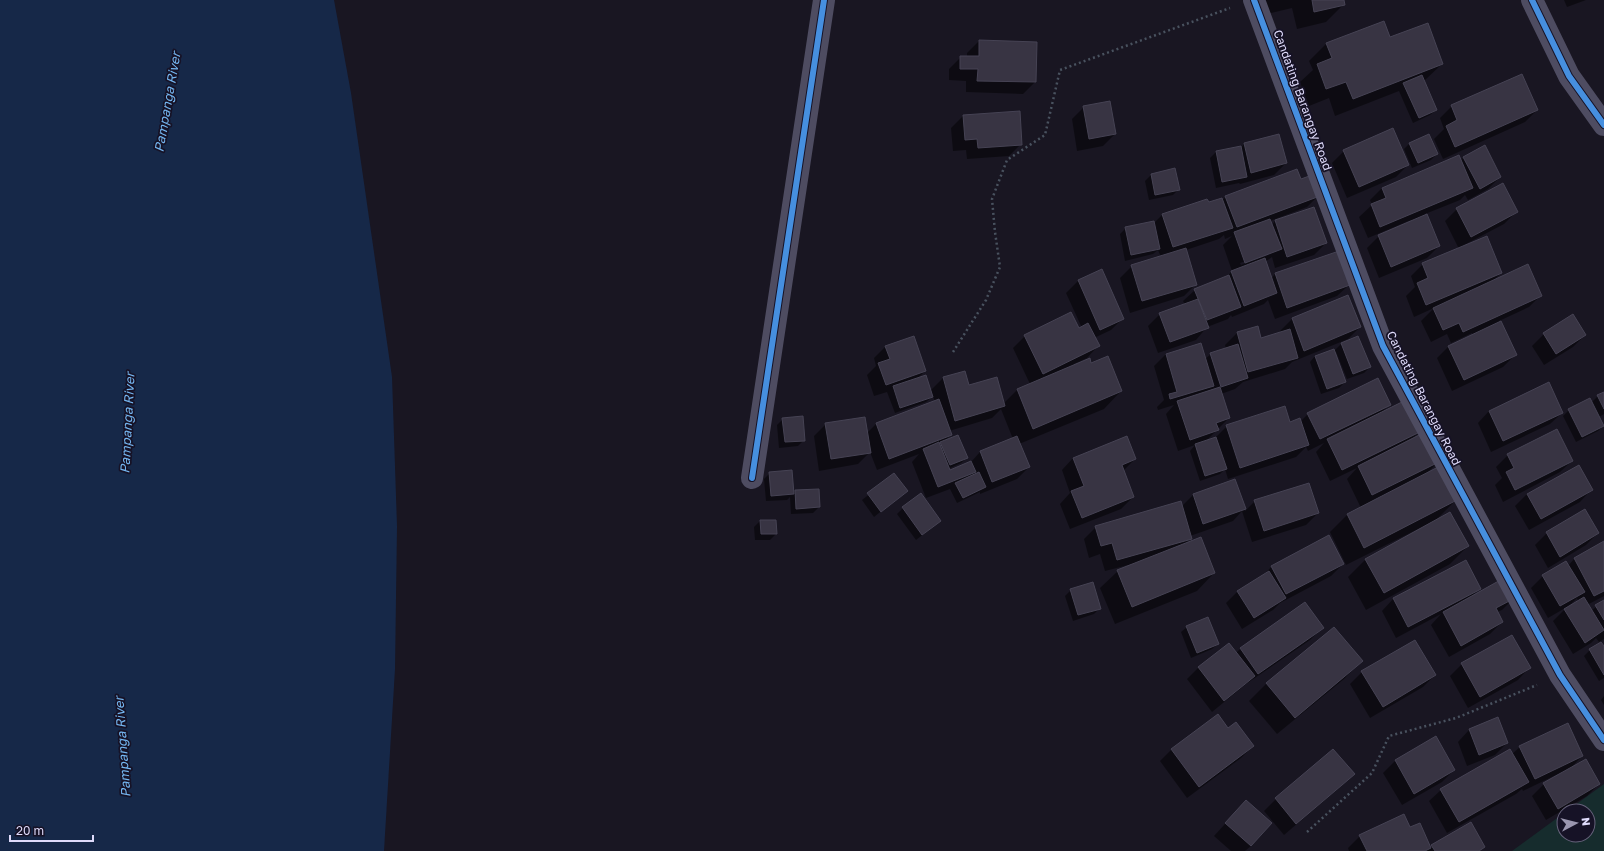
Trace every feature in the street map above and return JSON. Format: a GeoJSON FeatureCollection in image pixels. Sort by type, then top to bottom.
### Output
{"type":"FeatureCollection","features":[{"type":"Feature","properties":{"kind":"street"},"geometry":{"type":"LineString","coordinates":[[752,478],[824,0]]}},
{"type":"Feature","properties":{"kind":"street","name":"Candating Barangay Road"},"geometry":{"type":"LineString","coordinates":[[1254,0],[1383,346],[1560,675],[1604,740]]}},
{"type":"Feature","properties":{"kind":"street"},"geometry":{"type":"LineString","coordinates":[[1532,0],[1569,76],[1604,125]]}},
{"type":"Feature","properties":{"kind":"path"},"geometry":{"type":"LineString","coordinates":[[953,352],[986,300],[1000,267],[992,199],[1008,160],[1045,135],[1060,70],[1231,8]]}},
{"type":"Feature","properties":{"kind":"path"},"geometry":{"type":"LineString","coordinates":[[1307,832],[1372,773],[1389,736],[1456,718],[1560,675]]}},
{"type":"Feature","properties":{"kind":"green space"},"geometry":{"type":"Polygon","coordinates":[[[1604,784],[1604,851],[1512,851],[1556,819],[1556,843],[1596,843],[1596,803],[1578,803],[1604,784]]]}},
{"type":"Feature","properties":{"kind":"water","name":"Pampanga River"},"geometry":{"type":"Polygon","coordinates":[[[0,0],[334,0],[351,93],[392,377],[397,526],[395,669],[384,851],[0,851],[0,0]]]}},
{"type":"Feature","properties":{"kind":"building"},"geometry":{"type":"Polygon","coordinates":[[[1312,0],[1344,0],[1345,5],[1314,12],[1312,0]]]}},
{"type":"Feature","properties":{"kind":"building"},"geometry":{"type":"Polygon","coordinates":[[[1384,21],[1390,37],[1428,23],[1443,64],[1353,99],[1346,82],[1326,89],[1317,64],[1332,58],[1326,43],[1384,21]]]}},
{"type":"Feature","properties":{"kind":"building"},"geometry":{"type":"Polygon","coordinates":[[[979,40],[1037,42],[1036,82],[977,81],[978,69],[960,69],[960,56],[979,56],[979,40]]]}},
{"type":"Feature","properties":{"kind":"building"},"geometry":{"type":"Polygon","coordinates":[[[1522,74],[1538,110],[1455,147],[1446,126],[1457,120],[1451,105],[1522,74]]]}},
{"type":"Feature","properties":{"kind":"building"},"geometry":{"type":"Polygon","coordinates":[[[1422,75],[1437,110],[1419,118],[1403,83],[1422,75]]]}},
{"type":"Feature","properties":{"kind":"building"},"geometry":{"type":"Polygon","coordinates":[[[1110,101],[1116,134],[1089,139],[1083,106],[1110,101]]]}},
{"type":"Feature","properties":{"kind":"building"},"geometry":{"type":"Polygon","coordinates":[[[1020,111],[1022,145],[978,148],[977,139],[965,140],[963,115],[1020,111]]]}},
{"type":"Feature","properties":{"kind":"building"},"geometry":{"type":"Polygon","coordinates":[[[1393,128],[1409,165],[1359,187],[1343,150],[1393,128]]]}},
{"type":"Feature","properties":{"kind":"building"},"geometry":{"type":"Polygon","coordinates":[[[1279,134],[1287,163],[1251,173],[1244,143],[1279,134]]]}},
{"type":"Feature","properties":{"kind":"building"},"geometry":{"type":"Polygon","coordinates":[[[1429,134],[1438,154],[1418,163],[1409,143],[1429,134]]]}},
{"type":"Feature","properties":{"kind":"building"},"geometry":{"type":"Polygon","coordinates":[[[1485,145],[1501,177],[1480,189],[1463,157],[1485,145]]]}},
{"type":"Feature","properties":{"kind":"building"},"geometry":{"type":"Polygon","coordinates":[[[1241,146],[1247,177],[1222,182],[1216,151],[1241,146]]]}},
{"type":"Feature","properties":{"kind":"building"},"geometry":{"type":"Polygon","coordinates":[[[1459,155],[1473,188],[1380,227],[1371,204],[1386,198],[1382,188],[1459,155]]]}},
{"type":"Feature","properties":{"kind":"building"},"geometry":{"type":"Polygon","coordinates":[[[1175,168],[1180,190],[1155,195],[1151,174],[1175,168]]]}},
{"type":"Feature","properties":{"kind":"building"},"geometry":{"type":"Polygon","coordinates":[[[1297,169],[1301,179],[1312,175],[1320,196],[1237,227],[1225,196],[1297,169]]]}},
{"type":"Feature","properties":{"kind":"building"},"geometry":{"type":"Polygon","coordinates":[[[1503,183],[1518,212],[1471,237],[1456,208],[1503,183]]]}},
{"type":"Feature","properties":{"kind":"building"},"geometry":{"type":"Polygon","coordinates":[[[1222,198],[1233,228],[1173,247],[1162,214],[1207,199],[1209,202],[1222,198]]]}},
{"type":"Feature","properties":{"kind":"building"},"geometry":{"type":"Polygon","coordinates":[[[1314,207],[1327,243],[1287,257],[1275,220],[1314,207]]]}},
{"type":"Feature","properties":{"kind":"building"},"geometry":{"type":"Polygon","coordinates":[[[1427,214],[1440,246],[1391,267],[1378,235],[1427,214]]]}},
{"type":"Feature","properties":{"kind":"building"},"geometry":{"type":"Polygon","coordinates":[[[1270,219],[1282,249],[1245,263],[1234,232],[1270,219]]]}},
{"type":"Feature","properties":{"kind":"building"},"geometry":{"type":"Polygon","coordinates":[[[1154,221],[1160,249],[1131,255],[1125,227],[1154,221]]]}},
{"type":"Feature","properties":{"kind":"building"},"geometry":{"type":"Polygon","coordinates":[[[1487,236],[1502,273],[1426,305],[1417,283],[1428,278],[1422,263],[1487,236]]]}},
{"type":"Feature","properties":{"kind":"building"},"geometry":{"type":"Polygon","coordinates":[[[1186,248],[1197,285],[1142,301],[1131,265],[1186,248]]]}},
{"type":"Feature","properties":{"kind":"building"},"geometry":{"type":"Polygon","coordinates":[[[1339,251],[1350,285],[1287,308],[1275,273],[1339,251]]]}},
{"type":"Feature","properties":{"kind":"building"},"geometry":{"type":"Polygon","coordinates":[[[1265,258],[1277,293],[1244,306],[1231,271],[1265,258]]]}},
{"type":"Feature","properties":{"kind":"building"},"geometry":{"type":"Polygon","coordinates":[[[1528,264],[1542,296],[1463,332],[1459,323],[1443,330],[1433,308],[1528,264]]]}},
{"type":"Feature","properties":{"kind":"building"},"geometry":{"type":"Polygon","coordinates":[[[1102,269],[1124,319],[1100,330],[1078,280],[1102,269]]]}},
{"type":"Feature","properties":{"kind":"building"},"geometry":{"type":"Polygon","coordinates":[[[1229,275],[1241,307],[1207,320],[1194,289],[1229,275]]]}},
{"type":"Feature","properties":{"kind":"building"},"geometry":{"type":"Polygon","coordinates":[[[1348,295],[1361,327],[1304,351],[1292,318],[1348,295]]]}},
{"type":"Feature","properties":{"kind":"building"},"geometry":{"type":"Polygon","coordinates":[[[1198,299],[1209,328],[1170,342],[1159,313],[1198,299]]]}},
{"type":"Feature","properties":{"kind":"building"},"geometry":{"type":"Polygon","coordinates":[[[1071,312],[1079,328],[1088,323],[1100,346],[1043,374],[1024,335],[1071,312]]]}},
{"type":"Feature","properties":{"kind":"building"},"geometry":{"type":"Polygon","coordinates":[[[1573,314],[1586,335],[1556,354],[1543,333],[1573,314]]]}},
{"type":"Feature","properties":{"kind":"building"},"geometry":{"type":"Polygon","coordinates":[[[1501,321],[1517,355],[1464,380],[1448,346],[1501,321]]]}},
{"type":"Feature","properties":{"kind":"building"},"geometry":{"type":"Polygon","coordinates":[[[1258,326],[1261,338],[1290,329],[1298,358],[1248,372],[1237,332],[1258,326]]]}},
{"type":"Feature","properties":{"kind":"building"},"geometry":{"type":"Polygon","coordinates":[[[914,336],[926,371],[886,385],[878,363],[890,359],[885,346],[914,336]]]}},
{"type":"Feature","properties":{"kind":"building"},"geometry":{"type":"Polygon","coordinates":[[[1358,336],[1371,367],[1353,374],[1341,343],[1358,336]]]}},
{"type":"Feature","properties":{"kind":"building"},"geometry":{"type":"Polygon","coordinates":[[[1201,343],[1214,386],[1170,399],[1169,394],[1177,392],[1166,354],[1201,343]]]}},
{"type":"Feature","properties":{"kind":"building"},"geometry":{"type":"Polygon","coordinates":[[[1238,344],[1248,378],[1221,387],[1210,353],[1238,344]]]}},
{"type":"Feature","properties":{"kind":"building"},"geometry":{"type":"Polygon","coordinates":[[[1334,349],[1346,382],[1327,389],[1315,356],[1334,349]]]}},
{"type":"Feature","properties":{"kind":"building"},"geometry":{"type":"Polygon","coordinates":[[[1108,356],[1122,391],[1033,429],[1017,389],[1090,358],[1091,363],[1108,356]]]}},
{"type":"Feature","properties":{"kind":"building"},"geometry":{"type":"Polygon","coordinates":[[[965,371],[969,385],[997,377],[1005,406],[955,421],[943,377],[965,371]]]}},
{"type":"Feature","properties":{"kind":"building"},"geometry":{"type":"Polygon","coordinates":[[[926,375],[933,397],[900,408],[893,386],[926,375]]]}},
{"type":"Feature","properties":{"kind":"building"},"geometry":{"type":"Polygon","coordinates":[[[1378,378],[1391,405],[1320,439],[1307,413],[1378,378]]]}},
{"type":"Feature","properties":{"kind":"building"},"geometry":{"type":"Polygon","coordinates":[[[1549,382],[1563,413],[1503,441],[1489,411],[1549,382]]]}},
{"type":"Feature","properties":{"kind":"building"},"geometry":{"type":"Polygon","coordinates":[[[1220,387],[1230,418],[1216,423],[1219,430],[1190,440],[1177,401],[1220,387]]]}},
{"type":"Feature","properties":{"kind":"building"},"geometry":{"type":"Polygon","coordinates":[[[1604,392],[1604,409],[1597,395],[1604,392]]]}},
{"type":"Feature","properties":{"kind":"building"},"geometry":{"type":"Polygon","coordinates":[[[1590,398],[1604,426],[1582,437],[1568,409],[1590,398]]]}},
{"type":"Feature","properties":{"kind":"building"},"geometry":{"type":"Polygon","coordinates":[[[939,399],[952,435],[889,459],[876,423],[939,399]]]}},
{"type":"Feature","properties":{"kind":"building"},"geometry":{"type":"Polygon","coordinates":[[[1406,400],[1422,431],[1342,470],[1327,439],[1406,400]]]}},
{"type":"Feature","properties":{"kind":"building"},"geometry":{"type":"Polygon","coordinates":[[[1285,406],[1290,422],[1300,418],[1309,445],[1240,468],[1226,425],[1285,406]]]}},
{"type":"Feature","properties":{"kind":"building"},"geometry":{"type":"Polygon","coordinates":[[[803,416],[805,441],[785,442],[782,418],[803,416]]]}},
{"type":"Feature","properties":{"kind":"building"},"geometry":{"type":"Polygon","coordinates":[[[865,417],[871,453],[831,459],[825,423],[865,417]]]}},
{"type":"Feature","properties":{"kind":"building"},"geometry":{"type":"Polygon","coordinates":[[[1557,429],[1573,461],[1515,490],[1506,472],[1514,468],[1507,454],[1557,429]]]}},
{"type":"Feature","properties":{"kind":"building"},"geometry":{"type":"Polygon","coordinates":[[[1425,432],[1439,462],[1372,495],[1358,466],[1425,432]]]}},
{"type":"Feature","properties":{"kind":"building"},"geometry":{"type":"Polygon","coordinates":[[[958,435],[968,458],[950,465],[940,442],[958,435]]]}},
{"type":"Feature","properties":{"kind":"building"},"geometry":{"type":"Polygon","coordinates":[[[1017,436],[1030,467],[992,482],[980,451],[1017,436]]]}},
{"type":"Feature","properties":{"kind":"building"},"geometry":{"type":"Polygon","coordinates":[[[1127,436],[1136,459],[1122,465],[1134,497],[1082,518],[1071,491],[1084,486],[1073,458],[1127,436]]]}},
{"type":"Feature","properties":{"kind":"building"},"geometry":{"type":"Polygon","coordinates":[[[1216,437],[1227,469],[1205,476],[1195,444],[1216,437]]]}},
{"type":"Feature","properties":{"kind":"building"},"geometry":{"type":"Polygon","coordinates":[[[939,442],[950,470],[971,461],[976,472],[938,487],[923,449],[939,442]]]}},
{"type":"Feature","properties":{"kind":"building"},"geometry":{"type":"Polygon","coordinates":[[[1579,465],[1593,490],[1541,519],[1527,494],[1579,465]]]}},
{"type":"Feature","properties":{"kind":"building"},"geometry":{"type":"Polygon","coordinates":[[[1440,466],[1457,500],[1364,548],[1347,514],[1440,466]]]}},
{"type":"Feature","properties":{"kind":"building"},"geometry":{"type":"Polygon","coordinates":[[[792,470],[794,494],[771,496],[769,472],[792,470]]]}},
{"type":"Feature","properties":{"kind":"building"},"geometry":{"type":"Polygon","coordinates":[[[979,472],[986,487],[963,498],[955,483],[979,472]]]}},
{"type":"Feature","properties":{"kind":"building"},"geometry":{"type":"Polygon","coordinates":[[[894,473],[908,491],[881,512],[867,493],[894,473]]]}},
{"type":"Feature","properties":{"kind":"building"},"geometry":{"type":"Polygon","coordinates":[[[1235,479],[1246,509],[1203,524],[1193,494],[1235,479]]]}},
{"type":"Feature","properties":{"kind":"building"},"geometry":{"type":"Polygon","coordinates":[[[1309,483],[1319,513],[1264,531],[1254,500],[1309,483]]]}},
{"type":"Feature","properties":{"kind":"building"},"geometry":{"type":"Polygon","coordinates":[[[819,489],[820,507],[796,509],[795,490],[819,489]]]}},
{"type":"Feature","properties":{"kind":"building"},"geometry":{"type":"Polygon","coordinates":[[[921,493],[941,521],[922,535],[902,507],[921,493]]]}},
{"type":"Feature","properties":{"kind":"building"},"geometry":{"type":"Polygon","coordinates":[[[1181,501],[1192,539],[1117,560],[1112,543],[1101,546],[1095,526],[1181,501]]]}},
{"type":"Feature","properties":{"kind":"building"},"geometry":{"type":"Polygon","coordinates":[[[1585,509],[1599,533],[1560,557],[1546,532],[1585,509]]]}},
{"type":"Feature","properties":{"kind":"building"},"geometry":{"type":"Polygon","coordinates":[[[1450,512],[1469,546],[1384,593],[1365,559],[1450,512]]]}},
{"type":"Feature","properties":{"kind":"building"},"geometry":{"type":"Polygon","coordinates":[[[760,520],[776,520],[777,534],[761,534],[760,520]]]}},
{"type":"Feature","properties":{"kind":"building"},"geometry":{"type":"Polygon","coordinates":[[[1329,535],[1344,564],[1286,594],[1271,566],[1329,535]]]}},
{"type":"Feature","properties":{"kind":"building"},"geometry":{"type":"Polygon","coordinates":[[[1201,537],[1215,573],[1132,607],[1117,570],[1201,537]]]}},
{"type":"Feature","properties":{"kind":"building"},"geometry":{"type":"Polygon","coordinates":[[[1604,541],[1604,591],[1594,596],[1574,558],[1604,541]]]}},
{"type":"Feature","properties":{"kind":"building"},"geometry":{"type":"Polygon","coordinates":[[[1466,560],[1481,589],[1408,627],[1393,598],[1466,560]]]}},
{"type":"Feature","properties":{"kind":"building"},"geometry":{"type":"Polygon","coordinates":[[[1566,561],[1585,592],[1560,606],[1542,575],[1566,561]]]}},
{"type":"Feature","properties":{"kind":"building"},"geometry":{"type":"Polygon","coordinates":[[[1269,571],[1286,598],[1254,618],[1237,591],[1269,571]]]}},
{"type":"Feature","properties":{"kind":"building"},"geometry":{"type":"Polygon","coordinates":[[[1504,578],[1515,598],[1496,608],[1503,622],[1461,646],[1443,612],[1504,578]]]}},
{"type":"Feature","properties":{"kind":"building"},"geometry":{"type":"Polygon","coordinates":[[[1093,582],[1101,609],[1078,615],[1070,589],[1093,582]]]}},
{"type":"Feature","properties":{"kind":"building"},"geometry":{"type":"Polygon","coordinates":[[[1584,597],[1604,630],[1585,643],[1564,609],[1584,597]]]}},
{"type":"Feature","properties":{"kind":"building"},"geometry":{"type":"Polygon","coordinates":[[[1604,600],[1604,620],[1595,605],[1604,600]]]}},
{"type":"Feature","properties":{"kind":"building"},"geometry":{"type":"Polygon","coordinates":[[[1305,602],[1324,628],[1258,674],[1240,648],[1305,602]]]}},
{"type":"Feature","properties":{"kind":"building"},"geometry":{"type":"Polygon","coordinates":[[[1208,617],[1219,644],[1197,653],[1186,626],[1208,617]]]}},
{"type":"Feature","properties":{"kind":"building"},"geometry":{"type":"Polygon","coordinates":[[[1334,627],[1363,661],[1295,718],[1266,683],[1334,627]]]}},
{"type":"Feature","properties":{"kind":"building"},"geometry":{"type":"Polygon","coordinates":[[[1512,635],[1531,668],[1480,697],[1461,663],[1512,635]]]}},
{"type":"Feature","properties":{"kind":"building"},"geometry":{"type":"Polygon","coordinates":[[[1415,640],[1436,675],[1383,707],[1361,671],[1415,640]]]}},
{"type":"Feature","properties":{"kind":"building"},"geometry":{"type":"Polygon","coordinates":[[[1601,642],[1604,646],[1604,675],[1589,649],[1601,642]]]}},
{"type":"Feature","properties":{"kind":"building"},"geometry":{"type":"Polygon","coordinates":[[[1229,643],[1255,676],[1224,701],[1198,667],[1229,643]]]}},
{"type":"Feature","properties":{"kind":"building"},"geometry":{"type":"Polygon","coordinates":[[[1218,714],[1228,728],[1236,722],[1254,746],[1199,787],[1171,749],[1218,714]]]}},
{"type":"Feature","properties":{"kind":"building"},"geometry":{"type":"Polygon","coordinates":[[[1498,717],[1508,743],[1479,755],[1469,729],[1498,717]]]}},
{"type":"Feature","properties":{"kind":"building"},"geometry":{"type":"Polygon","coordinates":[[[1568,723],[1583,756],[1535,779],[1519,746],[1568,723]]]}},
{"type":"Feature","properties":{"kind":"building"},"geometry":{"type":"Polygon","coordinates":[[[1436,736],[1455,770],[1414,794],[1395,760],[1436,736]]]}},
{"type":"Feature","properties":{"kind":"building"},"geometry":{"type":"Polygon","coordinates":[[[1333,749],[1355,774],[1296,824],[1275,798],[1333,749]]]}},
{"type":"Feature","properties":{"kind":"building"},"geometry":{"type":"Polygon","coordinates":[[[1510,749],[1529,782],[1459,822],[1440,789],[1510,749]]]}},
{"type":"Feature","properties":{"kind":"building"},"geometry":{"type":"Polygon","coordinates":[[[1586,759],[1600,784],[1568,803],[1556,803],[1556,806],[1543,783],[1586,759]]]}},
{"type":"Feature","properties":{"kind":"building"},"geometry":{"type":"Polygon","coordinates":[[[1246,800],[1272,823],[1251,846],[1225,823],[1246,800]]]}},
{"type":"Feature","properties":{"kind":"building"},"geometry":{"type":"Polygon","coordinates":[[[1404,814],[1410,827],[1420,823],[1431,848],[1425,851],[1367,851],[1359,835],[1404,814]]]}},
{"type":"Feature","properties":{"kind":"building"},"geometry":{"type":"Polygon","coordinates":[[[1471,822],[1485,847],[1479,851],[1435,851],[1431,845],[1471,822]]]}},
{"type":"Feature","properties":{"kind":"cycle path"},"geometry":{"type":"LineString","coordinates":[[752,478],[824,0]]}},
{"type":"Feature","properties":{"kind":"cycle path"},"geometry":{"type":"LineString","coordinates":[[1254,0],[1383,346],[1560,675],[1604,740]]}},
{"type":"Feature","properties":{"kind":"cycle path"},"geometry":{"type":"LineString","coordinates":[[1532,0],[1569,76],[1604,125]]}}]}
